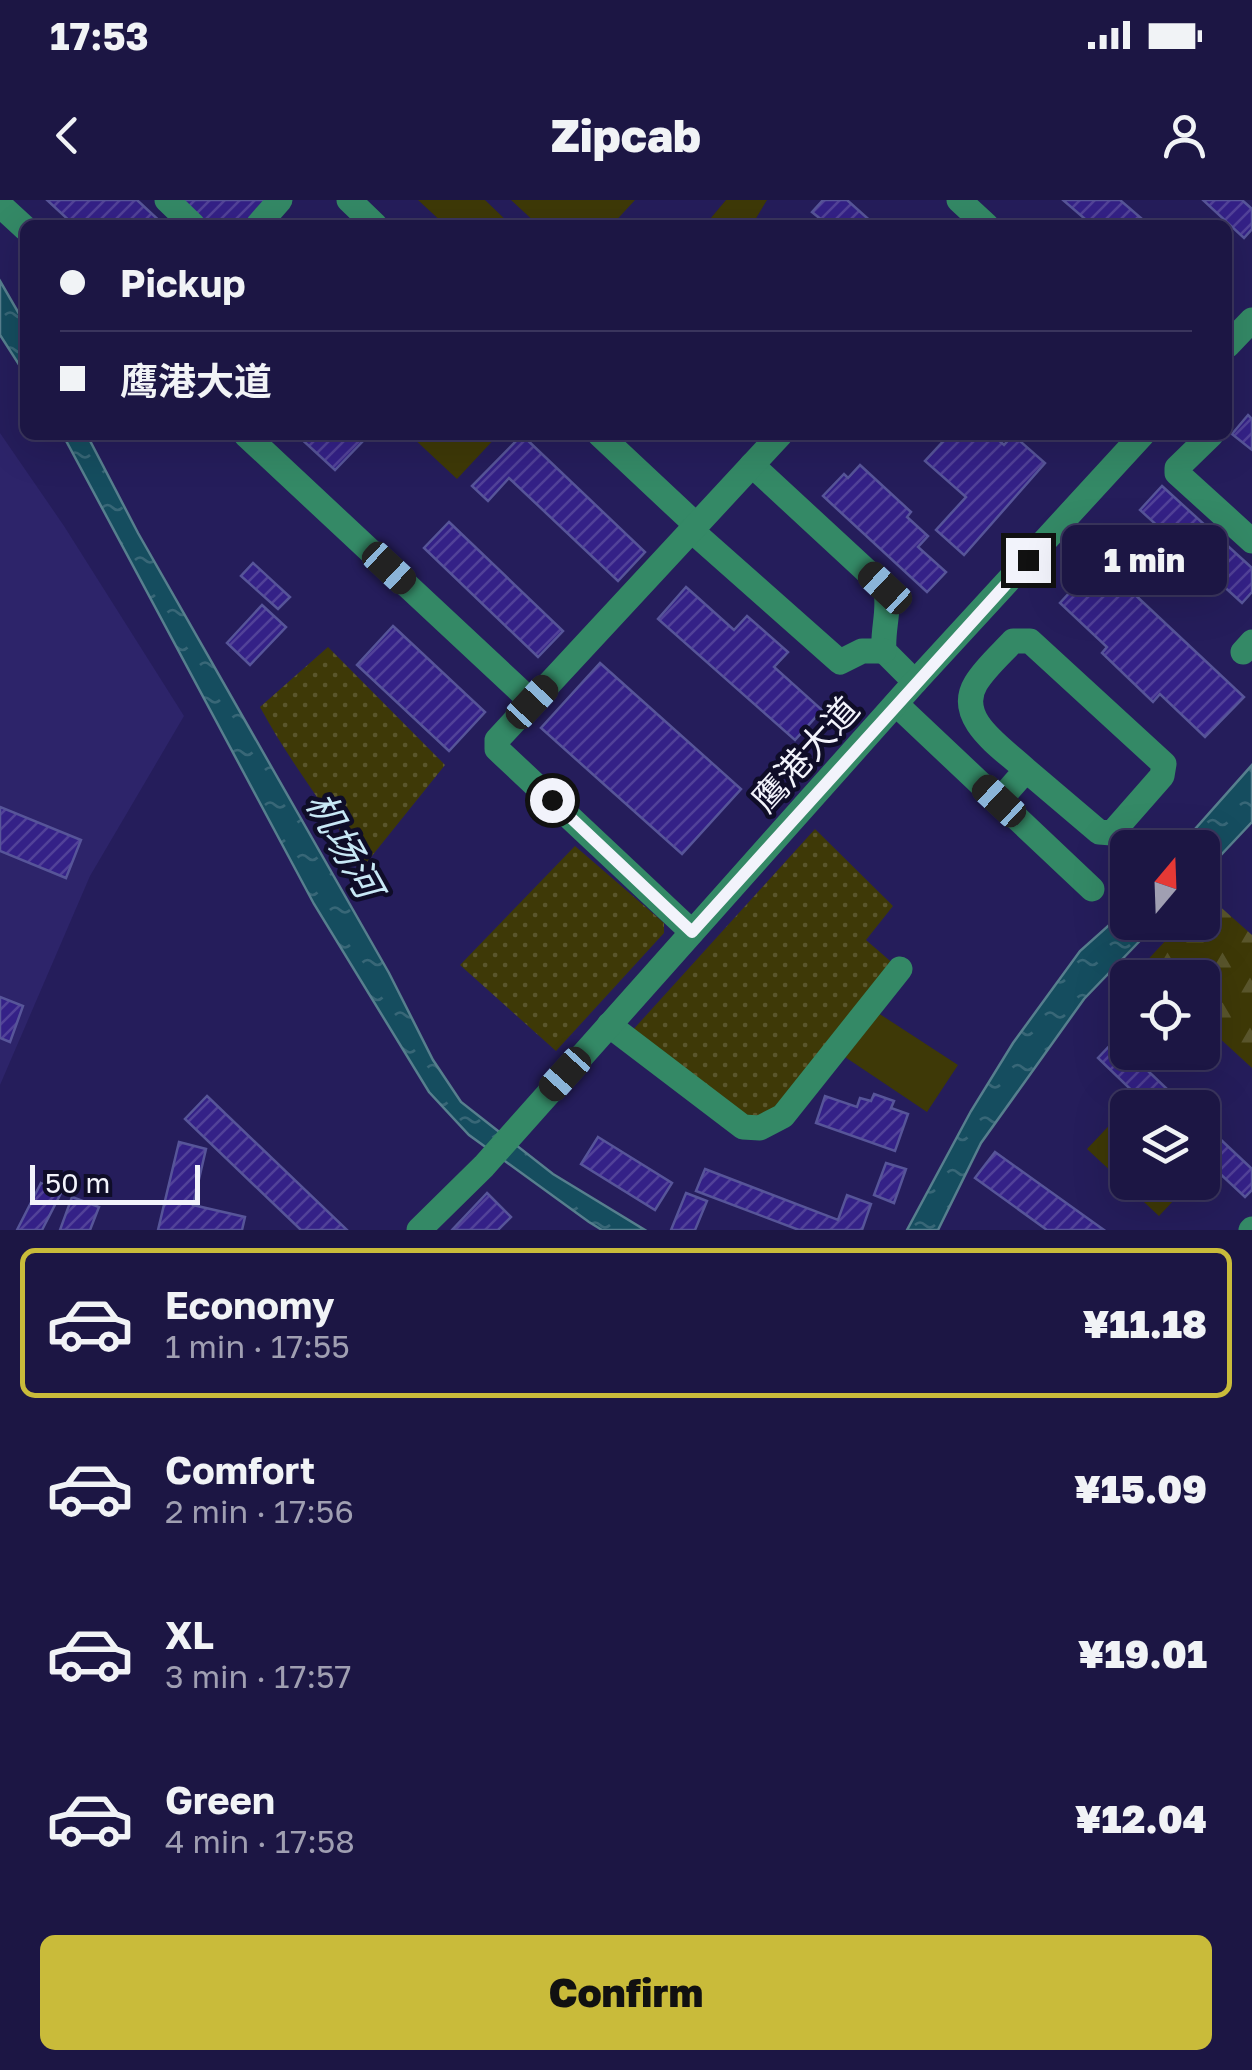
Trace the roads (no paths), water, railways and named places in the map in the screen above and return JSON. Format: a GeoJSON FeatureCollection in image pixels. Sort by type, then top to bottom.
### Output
{"type":"FeatureCollection","features":[{"type":"Feature","properties":{"kind":"street"},"geometry":{"type":"LineString","coordinates":[[166,200],[188,220]]}},
{"type":"Feature","properties":{"kind":"street"},"geometry":{"type":"LineString","coordinates":[[262,220],[280,200]]}},
{"type":"Feature","properties":{"kind":"street"},"geometry":{"type":"LineString","coordinates":[[348,200],[370,220]]}},
{"type":"Feature","properties":{"kind":"street"},"geometry":{"type":"LineString","coordinates":[[960,200],[977,220]]}},
{"type":"Feature","properties":{"kind":"street"},"geometry":{"type":"LineString","coordinates":[[982,220],[998,200]]}},
{"type":"Feature","properties":{"kind":"street"},"geometry":{"type":"LineString","coordinates":[[0,205],[20,223]]}},
{"type":"Feature","properties":{"kind":"street"},"geometry":{"type":"LineString","coordinates":[[1232,342],[1252,320]]}},
{"type":"Feature","properties":{"kind":"street"},"geometry":{"type":"LineString","coordinates":[[251,440],[532,702]]}},
{"type":"Feature","properties":{"kind":"street"},"geometry":{"type":"LineString","coordinates":[[605,440],[840,662],[862,651],[884,651]]}},
{"type":"Feature","properties":{"kind":"street"},"geometry":{"type":"LineString","coordinates":[[692,932],[497,748],[497,740],[775,440]]}},
{"type":"Feature","properties":{"kind":"street","name":"鹰港大道"},"geometry":{"type":"LineString","coordinates":[[419,1230],[484,1166],[1137,440]]}},
{"type":"Feature","properties":{"kind":"street"},"geometry":{"type":"LineString","coordinates":[[1206,440],[1177,468],[1177,473],[1252,541]]}},
{"type":"Feature","properties":{"kind":"street"},"geometry":{"type":"LineString","coordinates":[[752,465],[885,588],[889,602],[882,628],[884,651],[916,682]]}},
{"type":"Feature","properties":{"kind":"street"},"geometry":{"type":"LineString","coordinates":[[1013,641],[1030,641],[1164,764],[1162,776],[1112,832],[1099,832],[1026,770],[973,719],[969,700],[976,682],[1013,641]]}},
{"type":"Feature","properties":{"kind":"street"},"geometry":{"type":"LineString","coordinates":[[896,704],[1092,888]]}},
{"type":"Feature","properties":{"kind":"street"},"geometry":{"type":"LineString","coordinates":[[999,801],[1026,770]]}},
{"type":"Feature","properties":{"kind":"street"},"geometry":{"type":"LineString","coordinates":[[609,1025],[743,1126],[760,1128],[782,1116],[900,969]]}},
{"type":"Feature","properties":{"kind":"water"},"geometry":{"type":"Polygon","coordinates":[[[0,281],[20,315],[20,366],[0,335],[0,281]]]}},
{"type":"Feature","properties":{"kind":"water"},"geometry":{"type":"Polygon","coordinates":[[[66,440],[90,440],[138,533],[389,973],[433,1060],[461,1102],[553,1174],[645,1230],[602,1230],[469,1135],[429,1092],[314,904],[66,440]]]}},
{"type":"Feature","properties":{"kind":"water"},"geometry":{"type":"Polygon","coordinates":[[[1252,765],[1252,822],[1220,856],[1220,830],[1194,830],[1252,765]]]}},
{"type":"Feature","properties":{"kind":"water"},"geometry":{"type":"Polygon","coordinates":[[[1110,924],[1110,940],[1141,940],[1121,960],[1110,960],[1110,972],[1084,999],[981,1143],[938,1230],[907,1230],[971,1111],[1013,1043],[1080,951],[1110,924]]]}},
{"type":"Feature","properties":{"kind":"water label","name":"机场河"},"geometry":{"type":"Point","coordinates":[345,844]}}]}
